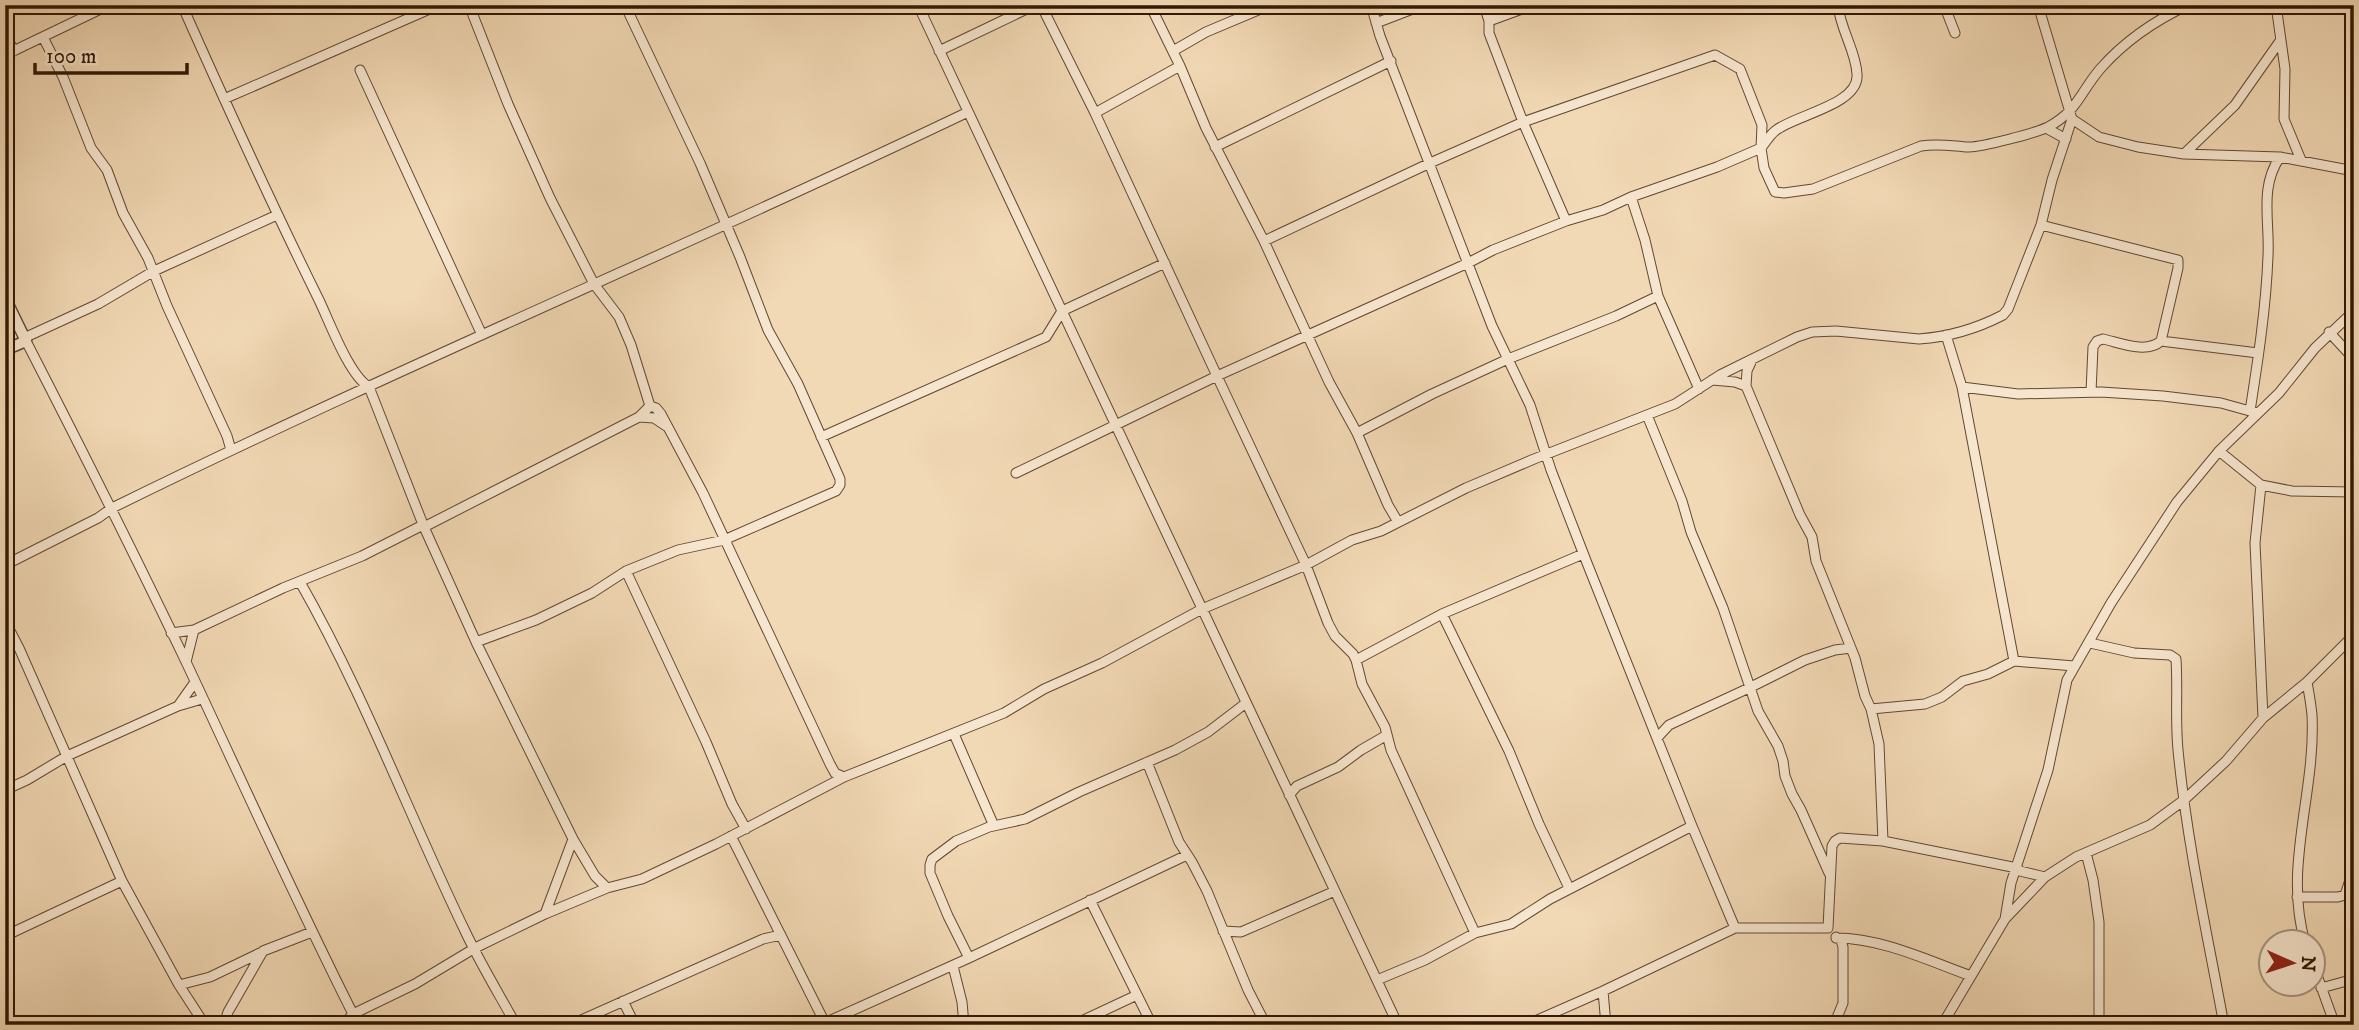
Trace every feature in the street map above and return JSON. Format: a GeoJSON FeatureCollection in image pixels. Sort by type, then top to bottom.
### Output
{"type":"FeatureCollection","features":[{"type":"Feature","properties":{"kind":"street"},"geometry":{"type":"LineString","coordinates":[[182,5],[277,215],[356,375],[369,387],[424,526],[476,642],[573,839],[594,876],[607,888]]}},
{"type":"Feature","properties":{"kind":"street"},"geometry":{"type":"LineString","coordinates":[[224,99],[439,5]]}},
{"type":"Feature","properties":{"kind":"street"},"geometry":{"type":"LineString","coordinates":[[469,5],[508,104],[545,186],[594,284],[619,317],[631,345],[650,406]]}},
{"type":"Feature","properties":{"kind":"street"},"geometry":{"type":"LineString","coordinates":[[476,642],[536,620],[592,593],[626,571],[678,550],[724,540],[836,491],[840,485],[840,479],[798,384],[768,330],[700,163],[625,5]]}},
{"type":"Feature","properties":{"kind":"street"},"geometry":{"type":"LineString","coordinates":[[918,5],[1398,1025]]}},
{"type":"Feature","properties":{"kind":"street"},"geometry":{"type":"LineString","coordinates":[[939,51],[1035,5]]}},
{"type":"Feature","properties":{"kind":"street"},"geometry":{"type":"LineString","coordinates":[[1041,5],[1096,113],[1306,565],[1328,623],[1335,636],[1356,660],[1362,684],[1475,933]]}},
{"type":"Feature","properties":{"kind":"street"},"geometry":{"type":"LineString","coordinates":[[1150,5],[1215,147],[1264,241],[1398,522]]}},
{"type":"Feature","properties":{"kind":"street"},"geometry":{"type":"LineString","coordinates":[[1173,51],[1206,32],[1270,5]]}},
{"type":"Feature","properties":{"kind":"street"},"geometry":{"type":"LineString","coordinates":[[1371,5],[1499,342],[1530,405],[1583,554],[1735,928]]}},
{"type":"Feature","properties":{"kind":"street"},"geometry":{"type":"LineString","coordinates":[[1376,23],[1423,5]]}},
{"type":"Feature","properties":{"kind":"street"},"geometry":{"type":"LineString","coordinates":[[1483,5],[1489,21],[1489,33],[1523,122],[1566,221]]}},
{"type":"Feature","properties":{"kind":"street"},"geometry":{"type":"LineString","coordinates":[[1489,21],[1533,5]]}},
{"type":"Feature","properties":{"kind":"street"},"geometry":{"type":"LineString","coordinates":[[1016,472],[1217,376],[1308,337],[1493,250],[1717,167],[1761,148],[1775,131],[1839,101],[1853,89],[1857,72],[1841,24],[1838,5]]}},
{"type":"Feature","properties":{"kind":"street"},"geometry":{"type":"LineString","coordinates":[[1944,5],[1955,33]]}},
{"type":"Feature","properties":{"kind":"street"},"geometry":{"type":"LineString","coordinates":[[2038,5],[2071,116],[2099,137],[2137,147],[2184,153],[2280,157],[2354,171]]}},
{"type":"Feature","properties":{"kind":"street"},"geometry":{"type":"LineString","coordinates":[[343,1025],[353,1014],[415,984],[475,948],[545,914],[607,888],[642,879],[746,829],[844,776],[1004,713],[1044,689],[1102,663],[1202,608],[1306,565],[1352,540],[1381,531],[1466,488],[1675,404],[1753,358],[1812,332],[1836,331],[1919,339],[1947,335],[1994,320],[2008,309],[2041,225],[2071,116],[2093,78],[2117,52],[2141,32],[2188,5]]}},
{"type":"Feature","properties":{"kind":"street"},"geometry":{"type":"LineString","coordinates":[[2276,5],[2285,69],[2284,119],[2301,160]]}},
{"type":"Feature","properties":{"kind":"street"},"geometry":{"type":"LineString","coordinates":[[5,34],[9,53],[105,6]]}},
{"type":"Feature","properties":{"kind":"street"},"geometry":{"type":"LineString","coordinates":[[43,37],[63,77],[91,148],[107,170],[124,213],[154,271],[231,450]]}},
{"type":"Feature","properties":{"kind":"street"},"geometry":{"type":"LineString","coordinates":[[2184,153],[2235,105],[2281,41]]}},
{"type":"Feature","properties":{"kind":"street"},"geometry":{"type":"LineString","coordinates":[[1264,241],[1523,122],[1715,55],[1740,69],[1762,125],[1761,148],[1765,168],[1775,192],[1813,189],[1921,146],[1936,143],[1971,147],[1990,144],[2046,128],[2071,116]]}},
{"type":"Feature","properties":{"kind":"street"},"geometry":{"type":"LineString","coordinates":[[1215,147],[1391,61]]}},
{"type":"Feature","properties":{"kind":"street"},"geometry":{"type":"LineString","coordinates":[[1096,113],[1180,66]]}},
{"type":"Feature","properties":{"kind":"street"},"geometry":{"type":"LineString","coordinates":[[360,70],[482,335]]}},
{"type":"Feature","properties":{"kind":"street"},"geometry":{"type":"LineString","coordinates":[[5,565],[231,450],[824,181],[968,112]]}},
{"type":"Feature","properties":{"kind":"street"},"geometry":{"type":"LineString","coordinates":[[2046,128],[2066,139]]}},
{"type":"Feature","properties":{"kind":"street"},"geometry":{"type":"LineString","coordinates":[[2254,412],[2268,254],[2268,184],[2272,168],[2280,157]]}},
{"type":"Feature","properties":{"kind":"street"},"geometry":{"type":"LineString","coordinates":[[1631,197],[1645,240],[1658,296],[1699,389]]}},
{"type":"Feature","properties":{"kind":"street"},"geometry":{"type":"LineString","coordinates":[[5,351],[98,304],[154,271],[277,215]]}},
{"type":"Feature","properties":{"kind":"street"},"geometry":{"type":"LineString","coordinates":[[2354,222],[2351,246],[2354,269]]}},
{"type":"Feature","properties":{"kind":"street"},"geometry":{"type":"LineString","coordinates":[[2041,225],[2178,260],[2161,341],[2155,346],[2145,348],[2103,339],[2097,341],[2093,347],[2091,392]]}},
{"type":"Feature","properties":{"kind":"street"},"geometry":{"type":"LineString","coordinates":[[821,437],[1046,337],[1062,311],[1165,263]]}},
{"type":"Feature","properties":{"kind":"street"},"geometry":{"type":"LineString","coordinates":[[1357,433],[1508,359],[1616,316],[1658,296]]}},
{"type":"Feature","properties":{"kind":"street"},"geometry":{"type":"LineString","coordinates":[[5,298],[112,509],[357,1025]]}},
{"type":"Feature","properties":{"kind":"street"},"geometry":{"type":"LineString","coordinates":[[2005,919],[2011,883],[2048,770],[2067,680],[2074,666],[2090,643],[2111,603],[2170,513],[2254,412],[2279,393],[2329,332],[2354,311]]}},
{"type":"Feature","properties":{"kind":"street"},"geometry":{"type":"LineString","coordinates":[[2329,332],[2354,359]]}},
{"type":"Feature","properties":{"kind":"street"},"geometry":{"type":"LineString","coordinates":[[1947,335],[1962,387],[2014,661]]}},
{"type":"Feature","properties":{"kind":"street"},"geometry":{"type":"LineString","coordinates":[[2161,341],[2258,353]]}},
{"type":"Feature","properties":{"kind":"street"},"geometry":{"type":"LineString","coordinates":[[1753,358],[1747,371],[1746,386],[1800,515],[1812,537],[1816,561],[1851,648],[1871,709],[1879,744],[1882,841]]}},
{"type":"Feature","properties":{"kind":"street"},"geometry":{"type":"LineString","coordinates":[[1712,380],[1746,386]]}},
{"type":"Feature","properties":{"kind":"street"},"geometry":{"type":"LineString","coordinates":[[1962,387],[2018,394],[2091,392],[2163,396],[2221,403],[2254,412]]}},
{"type":"Feature","properties":{"kind":"street"},"geometry":{"type":"LineString","coordinates":[[171,633],[194,630],[424,526],[639,417],[650,406]]}},
{"type":"Feature","properties":{"kind":"street"},"geometry":{"type":"LineString","coordinates":[[650,406],[661,414],[702,493],[830,764],[835,773],[844,776]]}},
{"type":"Feature","properties":{"kind":"street"},"geometry":{"type":"LineString","coordinates":[[1647,415],[1682,502],[1690,532],[1723,608],[1762,721],[1779,746],[1792,794],[1830,876]]}},
{"type":"Feature","properties":{"kind":"street"},"geometry":{"type":"LineString","coordinates":[[639,417],[654,418],[666,426]]}},
{"type":"Feature","properties":{"kind":"street"},"geometry":{"type":"LineString","coordinates":[[2220,451],[2261,485],[2292,491],[2354,492]]}},
{"type":"Feature","properties":{"kind":"street"},"geometry":{"type":"LineString","coordinates":[[2261,485],[2255,543],[2263,718]]}},
{"type":"Feature","properties":{"kind":"street"},"geometry":{"type":"LineString","coordinates":[[1356,660],[1442,614],[1583,554]]}},
{"type":"Feature","properties":{"kind":"street"},"geometry":{"type":"LineString","coordinates":[[626,571],[746,829]]}},
{"type":"Feature","properties":{"kind":"street"},"geometry":{"type":"LineString","coordinates":[[300,582],[330,636],[466,933],[516,1025]]}},
{"type":"Feature","properties":{"kind":"street"},"geometry":{"type":"LineString","coordinates":[[1442,614],[1509,751],[1569,888]]}},
{"type":"Feature","properties":{"kind":"street"},"geometry":{"type":"LineString","coordinates":[[5,621],[122,881],[179,985],[205,1025]]}},
{"type":"Feature","properties":{"kind":"street"},"geometry":{"type":"LineString","coordinates":[[186,662],[194,630]]}},
{"type":"Feature","properties":{"kind":"street"},"geometry":{"type":"LineString","coordinates":[[1942,1025],[2005,919],[2045,877],[2076,857],[2150,825],[2184,800],[2226,761],[2263,718],[2307,682],[2354,635]]}},
{"type":"Feature","properties":{"kind":"street"},"geometry":{"type":"LineString","coordinates":[[2090,643],[2134,653],[2170,655],[2176,659],[2178,747],[2184,800],[2200,908],[2224,1025]]}},
{"type":"Feature","properties":{"kind":"street"},"geometry":{"type":"LineString","coordinates":[[1657,738],[1669,725],[1805,660],[1835,650],[1851,648]]}},
{"type":"Feature","properties":{"kind":"street"},"geometry":{"type":"LineString","coordinates":[[1871,709],[1915,706],[1934,701],[1963,681],[1988,674],[2014,661],[2074,666]]}},
{"type":"Feature","properties":{"kind":"street"},"geometry":{"type":"LineString","coordinates":[[178,706],[195,682]]}},
{"type":"Feature","properties":{"kind":"street"},"geometry":{"type":"LineString","coordinates":[[2301,928],[2296,876],[2310,756],[2312,716],[2307,682]]}},
{"type":"Feature","properties":{"kind":"street"},"geometry":{"type":"LineString","coordinates":[[5,790],[67,756],[178,706],[202,699]]}},
{"type":"Feature","properties":{"kind":"street"},"geometry":{"type":"LineString","coordinates":[[969,958],[930,873],[932,859],[956,841],[994,826],[1025,818],[1196,740],[1246,703]]}},
{"type":"Feature","properties":{"kind":"street"},"geometry":{"type":"LineString","coordinates":[[1650,721],[1669,725]]}},
{"type":"Feature","properties":{"kind":"street"},"geometry":{"type":"LineString","coordinates":[[954,734],[994,826]]}},
{"type":"Feature","properties":{"kind":"street"},"geometry":{"type":"LineString","coordinates":[[1289,795],[1297,786],[1338,767],[1387,735]]}},
{"type":"Feature","properties":{"kind":"street"},"geometry":{"type":"LineString","coordinates":[[1147,762],[1179,842],[1207,891],[1266,1025]]}},
{"type":"Feature","properties":{"kind":"street"},"geometry":{"type":"LineString","coordinates":[[1283,782],[1297,786]]}},
{"type":"Feature","properties":{"kind":"street"},"geometry":{"type":"LineString","coordinates":[[1377,980],[1425,960],[1475,933],[1511,925],[1569,888],[1692,826]]}},
{"type":"Feature","properties":{"kind":"street"},"geometry":{"type":"LineString","coordinates":[[731,836],[828,1023],[1187,855]]}},
{"type":"Feature","properties":{"kind":"street"},"geometry":{"type":"LineString","coordinates":[[1834,1025],[1843,1003],[1843,947],[1841,940],[1828,928],[1832,846],[1835,841],[1840,838],[1882,841],[2017,868],[2045,877]]}},
{"type":"Feature","properties":{"kind":"street"},"geometry":{"type":"LineString","coordinates":[[545,914],[573,839]]}},
{"type":"Feature","properties":{"kind":"street"},"geometry":{"type":"LineString","coordinates":[[2086,853],[2099,922],[2099,1025]]}},
{"type":"Feature","properties":{"kind":"street"},"geometry":{"type":"LineString","coordinates":[[2297,897],[2345,895],[2354,868]]}},
{"type":"Feature","properties":{"kind":"street"},"geometry":{"type":"LineString","coordinates":[[5,936],[122,881]]}},
{"type":"Feature","properties":{"kind":"street"},"geometry":{"type":"LineString","coordinates":[[1223,931],[1241,932],[1335,891]]}},
{"type":"Feature","properties":{"kind":"street"},"geometry":{"type":"LineString","coordinates":[[1090,900],[1152,1025]]}},
{"type":"Feature","properties":{"kind":"street"},"geometry":{"type":"LineString","coordinates":[[1526,1025],[1735,928],[1828,928]]}},
{"type":"Feature","properties":{"kind":"street"},"geometry":{"type":"LineString","coordinates":[[179,985],[210,977],[312,932]]}},
{"type":"Feature","properties":{"kind":"street"},"geometry":{"type":"LineString","coordinates":[[1231,948],[1241,932]]}},
{"type":"Feature","properties":{"kind":"street"},"geometry":{"type":"LineString","coordinates":[[570,1025],[763,939],[781,935]]}},
{"type":"Feature","properties":{"kind":"street"},"geometry":{"type":"LineString","coordinates":[[1836,937],[1877,944],[1971,976]]}},
{"type":"Feature","properties":{"kind":"street"},"geometry":{"type":"LineString","coordinates":[[224,1025],[228,1012],[264,951]]}},
{"type":"Feature","properties":{"kind":"street"},"geometry":{"type":"LineString","coordinates":[[953,966],[962,1002],[964,1025]]}},
{"type":"Feature","properties":{"kind":"street"},"geometry":{"type":"LineString","coordinates":[[2328,986],[2354,979]]}},
{"type":"Feature","properties":{"kind":"street"},"geometry":{"type":"LineString","coordinates":[[1603,991],[1606,1025]]}},
{"type":"Feature","properties":{"kind":"street"},"geometry":{"type":"LineString","coordinates":[[1073,1025],[1137,995]]}},
{"type":"Feature","properties":{"kind":"street"},"geometry":{"type":"LineString","coordinates":[[2325,998],[2335,1025]]}},
{"type":"Feature","properties":{"kind":"street"},"geometry":{"type":"LineString","coordinates":[[623,1002],[635,1025]]}}]}
